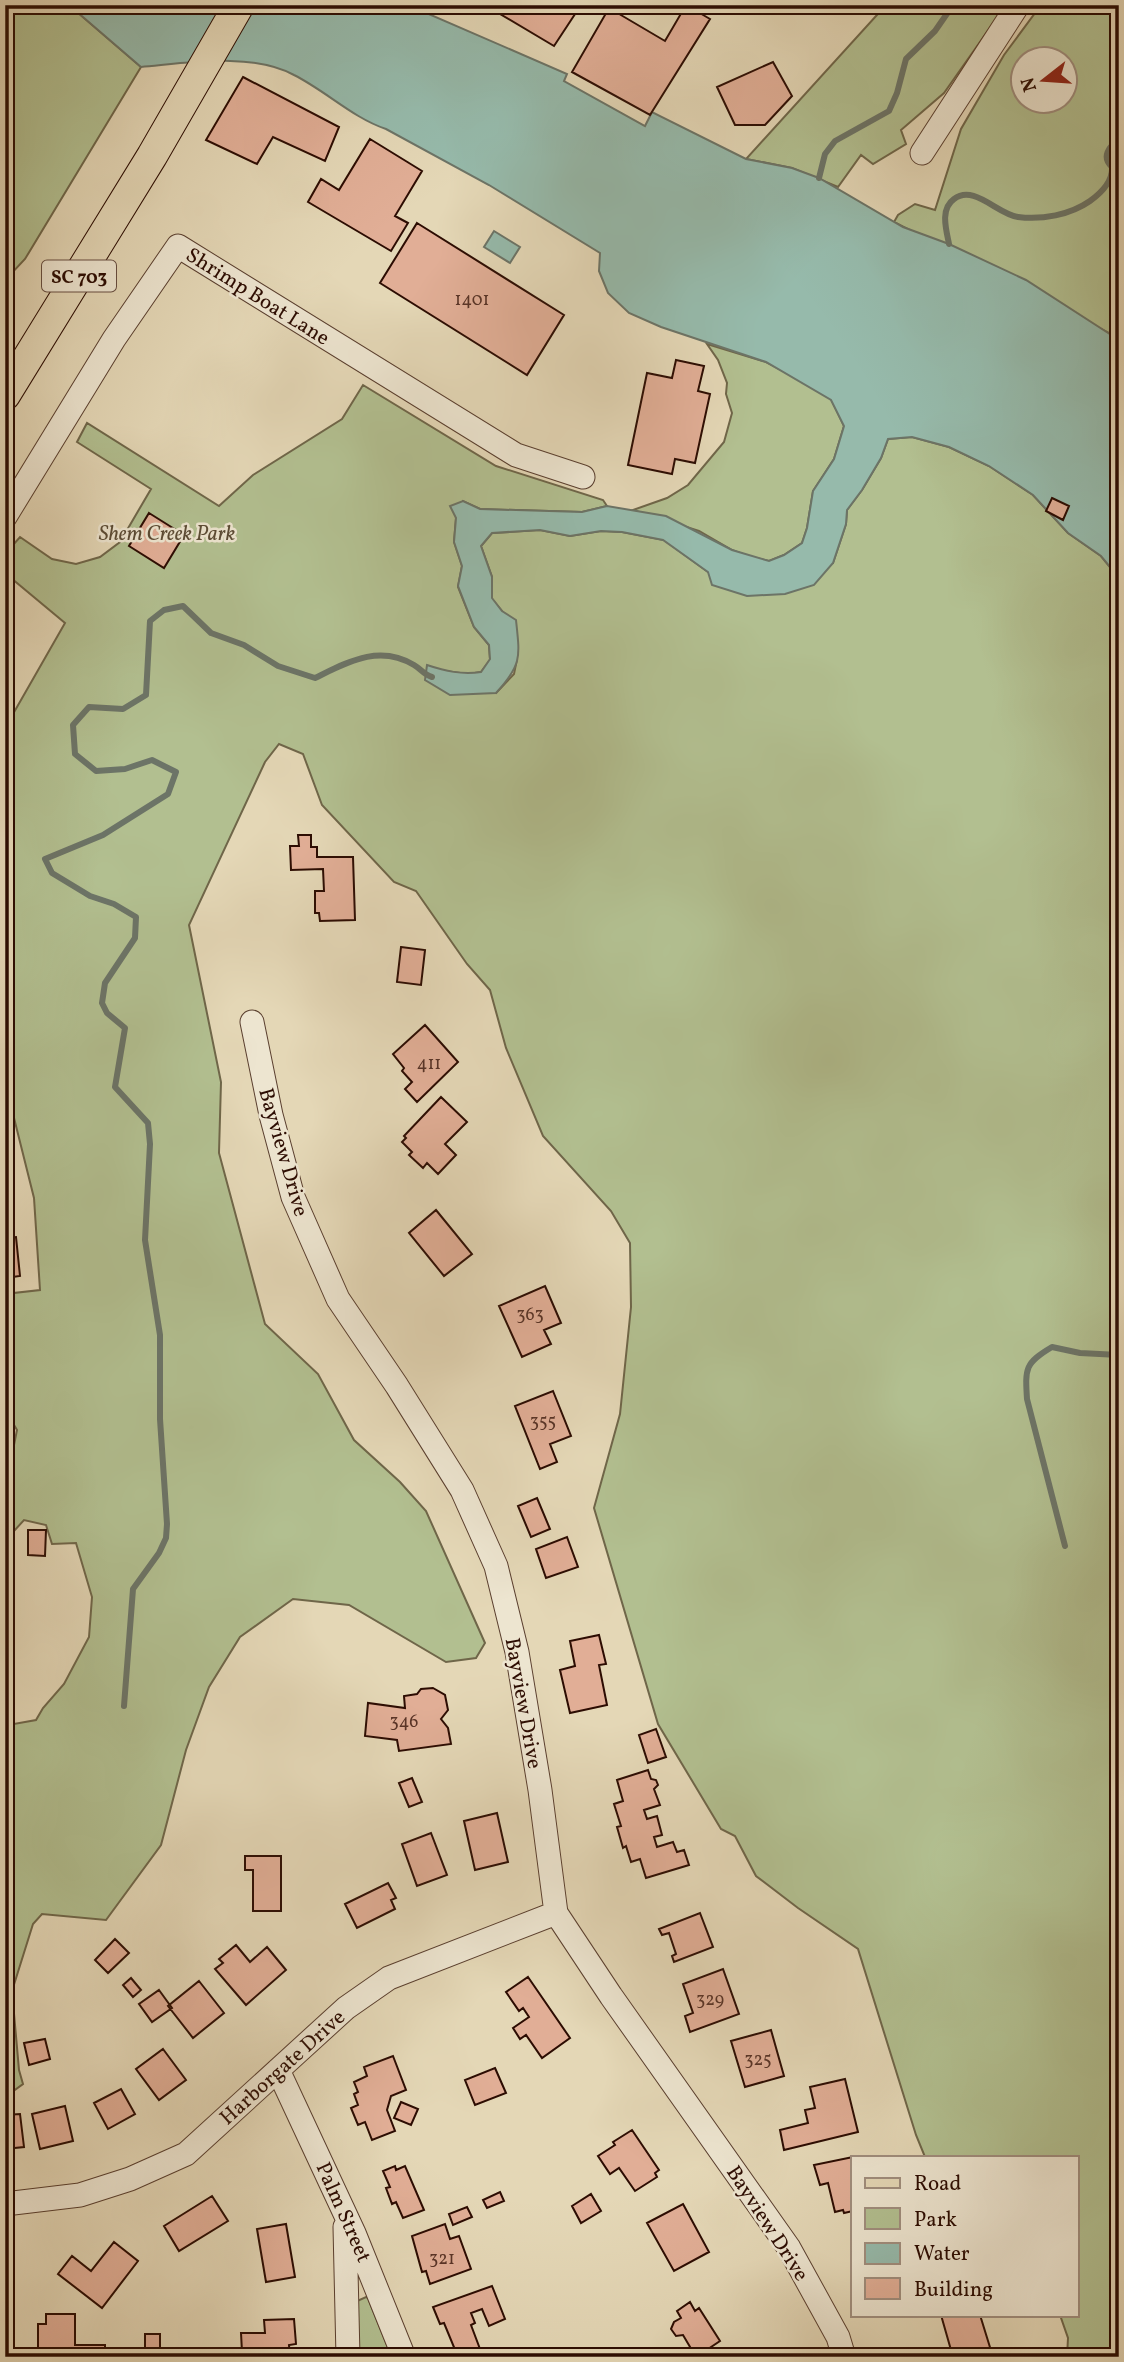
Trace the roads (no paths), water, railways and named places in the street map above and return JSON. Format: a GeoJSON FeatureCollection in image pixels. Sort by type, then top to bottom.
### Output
{"type":"FeatureCollection","features":[{"type":"Feature","properties":{"kind":"main road","name":"SC 703"},"geometry":{"type":"LineString","coordinates":[[5,395],[152,156],[239,5]]}},
{"type":"Feature","properties":{"kind":"street"},"geometry":{"type":"LineString","coordinates":[[922,153],[1018,5]]}},
{"type":"Feature","properties":{"kind":"street","name":"Shrimp Boat Lane"},"geometry":{"type":"LineString","coordinates":[[5,517],[114,339],[178,246],[516,455],[583,477]]}},
{"type":"Feature","properties":{"kind":"street","name":"Bayview Drive"},"geometry":{"type":"LineString","coordinates":[[252,1022],[271,1115],[293,1197],[338,1299],[397,1386],[462,1490],[496,1566],[517,1652],[540,1790],[556,1913],[611,1996],[789,2248],[838,2337],[844,2357]]}},
{"type":"Feature","properties":{"kind":"street","name":"Harborgate Drive"},"geometry":{"type":"LineString","coordinates":[[5,2204],[80,2195],[130,2179],[186,2154],[346,2008],[389,1978],[556,1913]]}},
{"type":"Feature","properties":{"kind":"street","name":"Palm Street"},"geometry":{"type":"LineString","coordinates":[[278,2070],[346,2214],[404,2357]]}},
{"type":"Feature","properties":{"kind":"street"},"geometry":{"type":"LineString","coordinates":[[346,2214],[348,2357]]}},
{"type":"Feature","properties":{"kind":"water"},"geometry":{"type":"Polygon","coordinates":[[[69,5],[408,5],[567,74],[564,81],[645,126],[652,112],[746,159],[792,168],[819,178],[903,227],[949,244],[1026,280],[1119,340],[1119,578],[1101,556],[1068,533],[1033,495],[989,466],[949,447],[912,437],[888,439],[881,458],[847,510],[846,524],[833,563],[814,585],[785,594],[747,596],[712,585],[708,572],[663,540],[601,531],[570,536],[540,530],[492,533],[481,546],[492,577],[492,598],[502,611],[516,620],[517,660],[511,675],[496,693],[450,695],[425,680],[427,665],[454,672],[474,673],[481,672],[490,659],[489,645],[474,627],[458,586],[462,566],[454,542],[456,518],[450,506],[463,501],[480,509],[582,512],[607,506],[666,516],[732,550],[769,561],[802,543],[813,491],[834,459],[844,426],[831,400],[766,362],[661,327],[629,313],[608,293],[599,271],[600,253],[489,185],[362,118],[294,75],[259,63],[239,61],[141,67],[69,5]]]}},
{"type":"Feature","properties":{"kind":"water"},"geometry":{"type":"Polygon","coordinates":[[[494,231],[520,247],[510,263],[484,247],[494,231]]]}},
{"type":"Feature","properties":{"kind":"waterway"},"geometry":{"type":"LineString","coordinates":[[819,178],[825,154],[835,141],[889,111],[906,59],[935,31],[953,5]]}},
{"type":"Feature","properties":{"kind":"waterway"},"geometry":{"type":"LineString","coordinates":[[949,244],[945,214],[950,203],[962,195],[978,197],[1018,217],[1056,215],[1082,206],[1106,186],[1112,172],[1107,159],[1108,152],[1119,140]]}},
{"type":"Feature","properties":{"kind":"waterway"},"geometry":{"type":"LineString","coordinates":[[124,1706],[133,1589],[159,1553],[166,1538],[167,1524],[160,1419],[160,1335],[145,1240],[150,1144],[148,1123],[115,1087],[125,1028],[107,1013],[102,1003],[105,983],[135,938],[136,917],[114,904],[90,896],[52,873],[45,859],[103,835],[168,794],[176,772],[152,760],[125,769],[96,771],[75,754],[73,725],[89,707],[123,709],[146,695],[150,621],[164,610],[183,606],[211,633],[244,645],[278,666],[315,678],[352,661],[376,656],[401,659],[432,677]]}},
{"type":"Feature","properties":{"kind":"waterway"},"geometry":{"type":"LineString","coordinates":[[1065,1546],[1027,1399],[1027,1373],[1032,1362],[1052,1347],[1080,1353],[1119,1355]]}},
{"type":"Feature","properties":{"kind":"park label","name":"Shem Creek Park"},"geometry":{"type":"Point","coordinates":[167,533]}}]}
